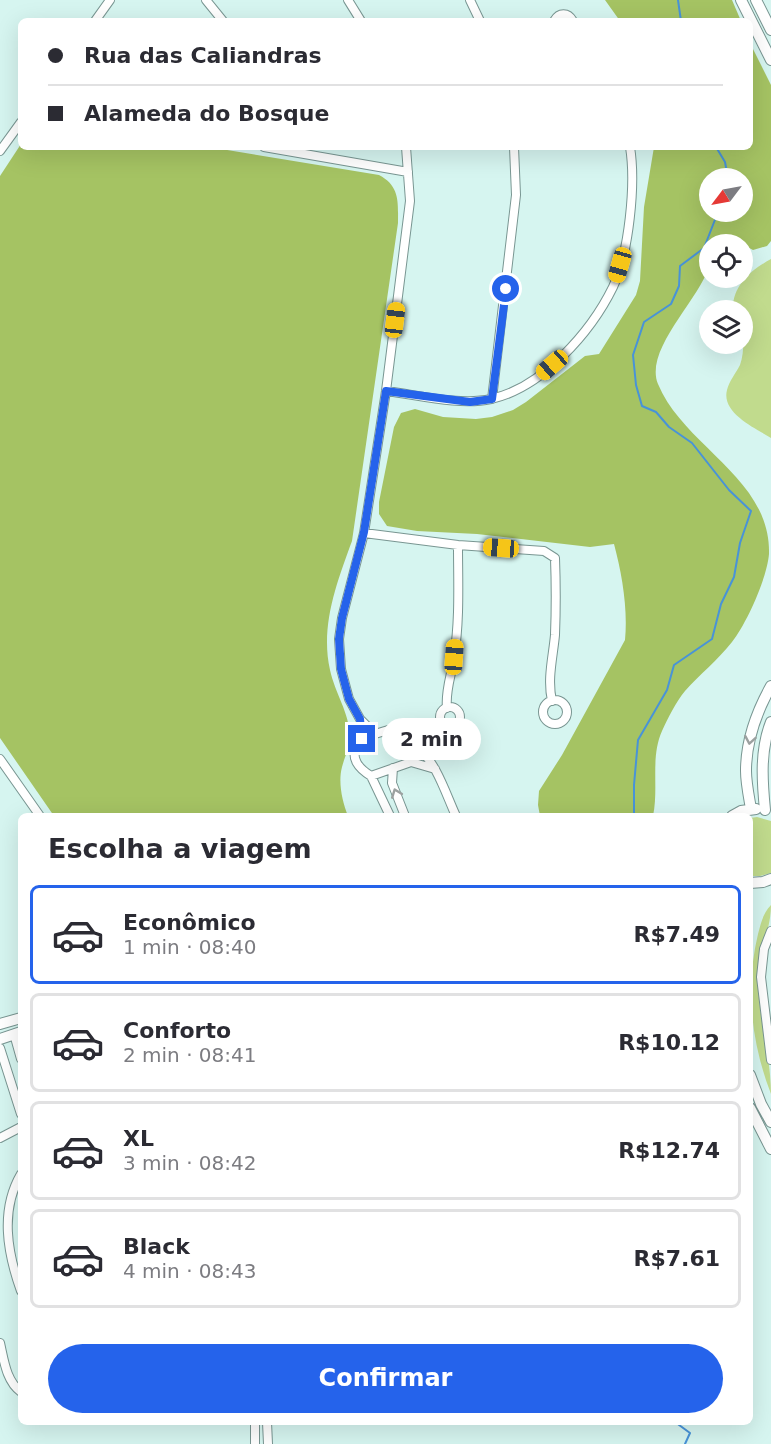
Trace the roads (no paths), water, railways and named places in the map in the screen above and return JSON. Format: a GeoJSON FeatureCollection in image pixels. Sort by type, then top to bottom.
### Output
{"type":"FeatureCollection","features":[{"type":"Feature","properties":{"kind":"street"},"geometry":{"type":"LineString","coordinates":[[97,18],[110,0]]}},
{"type":"Feature","properties":{"kind":"street"},"geometry":{"type":"LineString","coordinates":[[206,0],[221,18]]}},
{"type":"Feature","properties":{"kind":"street"},"geometry":{"type":"LineString","coordinates":[[348,0],[360,18]]}},
{"type":"Feature","properties":{"kind":"street"},"geometry":{"type":"LineString","coordinates":[[470,0],[479,18]]}},
{"type":"Feature","properties":{"kind":"street"},"geometry":{"type":"LineString","coordinates":[[741,0],[750,18]]}},
{"type":"Feature","properties":{"kind":"street"},"geometry":{"type":"LineString","coordinates":[[756,0],[771,30]]}},
{"type":"Feature","properties":{"kind":"street"},"geometry":{"type":"LineString","coordinates":[[556,18],[566,14],[570,18]]}},
{"type":"Feature","properties":{"kind":"street"},"geometry":{"type":"LineString","coordinates":[[753,24],[771,60]]}},
{"type":"Feature","properties":{"kind":"street"},"geometry":{"type":"LineString","coordinates":[[0,151],[18,126]]}},
{"type":"Feature","properties":{"kind":"street"},"geometry":{"type":"LineString","coordinates":[[294,150],[408,172]]}},
{"type":"Feature","properties":{"kind":"street"},"geometry":{"type":"LineString","coordinates":[[375,734],[360,719],[349,699],[341,669],[339,639],[342,618],[364,532],[386,391],[410,201],[406,150]]}},
{"type":"Feature","properties":{"kind":"street"},"geometry":{"type":"LineString","coordinates":[[492,399],[516,195],[514,150]]}},
{"type":"Feature","properties":{"kind":"street"},"geometry":{"type":"LineString","coordinates":[[386,391],[470,402],[492,399],[516,390],[540,376],[565,354],[601,310],[614,285],[626,245],[632,182],[633,161],[631,150]]}},
{"type":"Feature","properties":{"kind":"street"},"geometry":{"type":"LineString","coordinates":[[364,532],[458,545],[544,551],[555,558],[555,636],[549,688],[552,701]]}},
{"type":"Feature","properties":{"kind":"street"},"geometry":{"type":"LineString","coordinates":[[447,708],[446,696],[454,657],[457,618],[458,545]]}},
{"type":"Feature","properties":{"kind":"street"},"geometry":{"type":"LineString","coordinates":[[751,808],[746,771],[751,733],[761,703],[771,686]]}},
{"type":"Feature","properties":{"kind":"street"},"geometry":{"type":"LineString","coordinates":[[360,719],[362,739]]}},
{"type":"Feature","properties":{"kind":"street"},"geometry":{"type":"LineString","coordinates":[[739,813],[751,808],[768,811],[762,780],[766,734],[771,722]]}},
{"type":"Feature","properties":{"kind":"street"},"geometry":{"type":"LineString","coordinates":[[389,813],[371,776],[362,771],[356,763],[354,752],[356,744],[362,739],[398,727],[410,734],[417,746],[427,754],[455,813]]}},
{"type":"Feature","properties":{"kind":"street"},"geometry":{"type":"LineString","coordinates":[[411,762],[417,752],[417,746]]}},
{"type":"Feature","properties":{"kind":"street"},"geometry":{"type":"LineString","coordinates":[[0,759],[26,800],[37,813]]}},
{"type":"Feature","properties":{"kind":"street"},"geometry":{"type":"LineString","coordinates":[[371,776],[411,762],[435,769]]}},
{"type":"Feature","properties":{"kind":"street"},"geometry":{"type":"LineString","coordinates":[[393,768],[392,783],[404,813]]}},
{"type":"Feature","properties":{"kind":"street"},"geometry":{"type":"LineString","coordinates":[[753,883],[771,879]]}},
{"type":"Feature","properties":{"kind":"street"},"geometry":{"type":"LineString","coordinates":[[771,931],[764,949],[761,977],[771,1060]]}},
{"type":"Feature","properties":{"kind":"street"},"geometry":{"type":"LineString","coordinates":[[0,1024],[18,1019]]}},
{"type":"Feature","properties":{"kind":"street"},"geometry":{"type":"LineString","coordinates":[[0,1039],[18,1033]]}},
{"type":"Feature","properties":{"kind":"street"},"geometry":{"type":"LineString","coordinates":[[0,1048],[17,1088]]}},
{"type":"Feature","properties":{"kind":"street"},"geometry":{"type":"LineString","coordinates":[[753,1083],[771,1122]]}},
{"type":"Feature","properties":{"kind":"street"},"geometry":{"type":"LineString","coordinates":[[753,1114],[771,1149]]}},
{"type":"Feature","properties":{"kind":"street"},"geometry":{"type":"LineString","coordinates":[[0,1138],[18,1129]]}},
{"type":"Feature","properties":{"kind":"street"},"geometry":{"type":"LineString","coordinates":[[18,1178],[13,1184],[3,1223],[18,1283]]}},
{"type":"Feature","properties":{"kind":"street"},"geometry":{"type":"LineString","coordinates":[[0,1343],[10,1380],[18,1390]]}},
{"type":"Feature","properties":{"kind":"street"},"geometry":{"type":"LineString","coordinates":[[254,1425],[255,1444]]}},
{"type":"Feature","properties":{"kind":"street"},"geometry":{"type":"LineString","coordinates":[[267,1425],[268,1444]]}},
{"type":"Feature","properties":{"kind":"waterway"},"geometry":{"type":"LineString","coordinates":[[678,0],[681,18]]}},
{"type":"Feature","properties":{"kind":"waterway"},"geometry":{"type":"LineString","coordinates":[[718,150],[726,168]]}},
{"type":"Feature","properties":{"kind":"waterway"},"geometry":{"type":"LineString","coordinates":[[634,813],[638,740],[667,690],[674,665],[712,639],[721,604],[734,577],[740,543],[751,511],[729,490],[692,443],[669,427],[656,412],[642,406],[636,385],[633,355],[644,322],[671,304],[679,286],[680,266],[704,248],[714,222]]}},
{"type":"Feature","properties":{"kind":"waterway"},"geometry":{"type":"LineString","coordinates":[[679,1425],[690,1433],[685,1444]]}}]}
